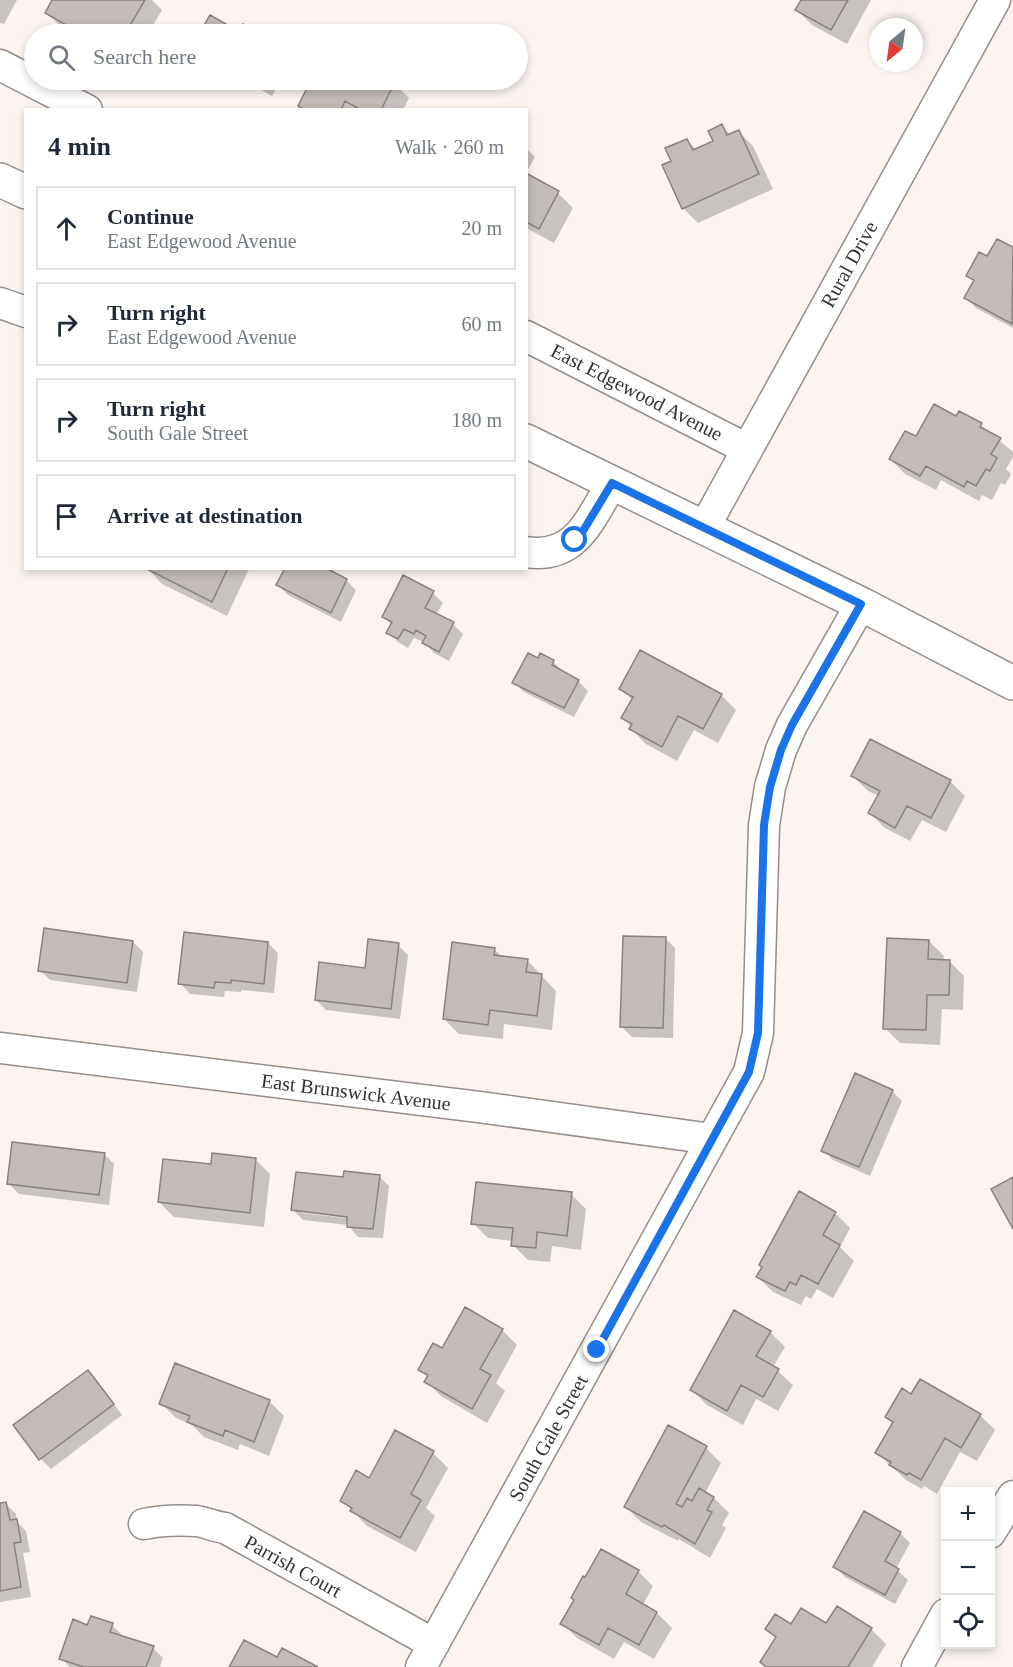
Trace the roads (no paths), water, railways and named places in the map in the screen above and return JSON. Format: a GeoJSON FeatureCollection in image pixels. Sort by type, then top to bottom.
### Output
{"type":"FeatureCollection","features":[{"type":"Feature","properties":{"kind":"main road"},"geometry":{"type":"LineString","coordinates":[[0,180],[24,191]]}},
{"type":"Feature","properties":{"kind":"main road"},"geometry":{"type":"LineString","coordinates":[[528,442],[861,604],[1013,682]]}},
{"type":"Feature","properties":{"kind":"street","name":"Rural Drive"},"geometry":{"type":"LineString","coordinates":[[704,528],[995,0]]}},
{"type":"Feature","properties":{"kind":"street"},"geometry":{"type":"LineString","coordinates":[[0,65],[24,77]]}},
{"type":"Feature","properties":{"kind":"street"},"geometry":{"type":"LineString","coordinates":[[48,90],[83,108]]}},
{"type":"Feature","properties":{"kind":"street"},"geometry":{"type":"LineString","coordinates":[[0,303],[24,311]]}},
{"type":"Feature","properties":{"kind":"street","name":"East Edgewood Avenue"},"geometry":{"type":"LineString","coordinates":[[528,337],[747,449]]}},
{"type":"Feature","properties":{"kind":"street"},"geometry":{"type":"LineString","coordinates":[[528,552],[551,552],[569,544],[583,531],[612,483]]}},
{"type":"Feature","properties":{"kind":"street","name":"South Gale Street"},"geometry":{"type":"LineString","coordinates":[[428,1656],[749,1072],[759,1018],[764,825],[770,787],[792,725],[861,604]]}},
{"type":"Feature","properties":{"kind":"street","name":"East Brunswick Avenue"},"geometry":{"type":"LineString","coordinates":[[0,1048],[479,1107],[712,1139]]}},
{"type":"Feature","properties":{"kind":"street"},"geometry":{"type":"LineString","coordinates":[[995,1525],[1013,1496]]}},
{"type":"Feature","properties":{"kind":"street","name":"Parrish Court"},"geometry":{"type":"LineString","coordinates":[[144,1524],[164,1520],[199,1521],[205,1525],[225,1528],[428,1656]]}},
{"type":"Feature","properties":{"kind":"street"},"geometry":{"type":"LineString","coordinates":[[916,1667],[941,1621]]}}]}
